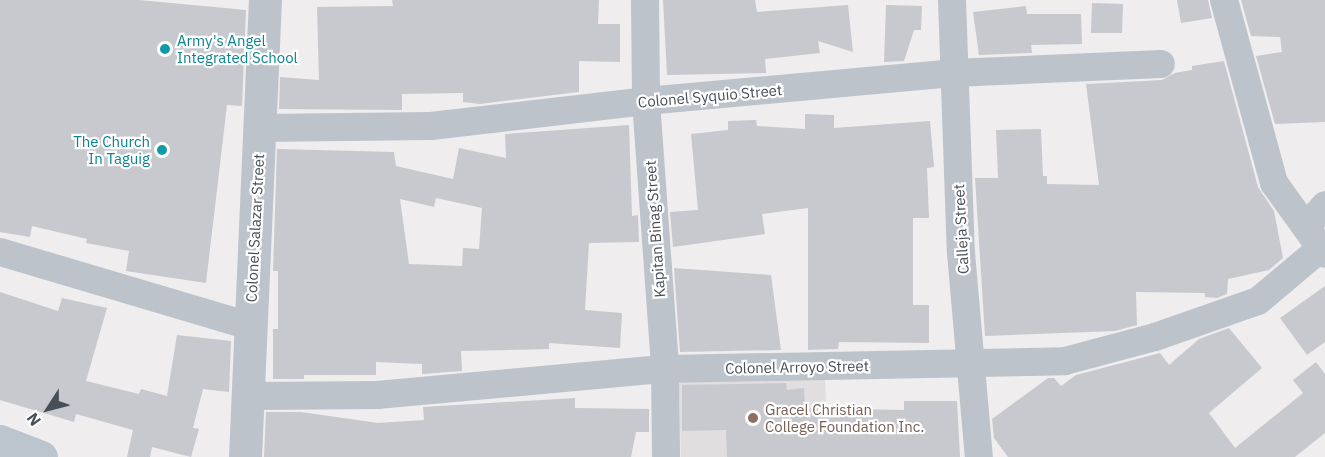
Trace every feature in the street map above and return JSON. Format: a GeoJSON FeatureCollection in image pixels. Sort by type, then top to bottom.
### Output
{"type":"FeatureCollection","features":[{"type":"Feature","properties":{"kind":"main road"},"geometry":{"type":"LineString","coordinates":[[0,441],[41,457]]}},
{"type":"Feature","properties":{"kind":"street","name":"Colonel Salazar Street"},"geometry":{"type":"LineString","coordinates":[[245,457],[265,0]]}},
{"type":"Feature","properties":{"kind":"street","name":"Kapitan Binag Street"},"geometry":{"type":"LineString","coordinates":[[645,0],[646,101],[665,369],[666,457]]}},
{"type":"Feature","properties":{"kind":"street","name":"Calleja Street"},"geometry":{"type":"LineString","coordinates":[[952,0],[953,73],[970,363],[979,457]]}},
{"type":"Feature","properties":{"kind":"street"},"geometry":{"type":"LineString","coordinates":[[1224,0],[1274,183],[1317,243]]}},
{"type":"Feature","properties":{"kind":"street","name":"Colonel Syquio Street"},"geometry":{"type":"LineString","coordinates":[[260,128],[431,126],[646,101],[953,73],[1161,64]]}},
{"type":"Feature","properties":{"kind":"street","name":"Colonel Arroyo Street"},"geometry":{"type":"LineString","coordinates":[[247,396],[377,395],[665,369],[1065,361],[1155,337],[1258,301],[1317,243],[1325,205]]}},
{"type":"Feature","properties":{"kind":"street"},"geometry":{"type":"LineString","coordinates":[[0,252],[250,326]]}},
{"type":"Feature","properties":{"kind":"shaded area","name":"Gracel Christian College Foundation Inc."},"geometry":{"type":"Polygon","coordinates":[[[679,378],[825,379],[828,457],[681,457],[679,378]]]}},
{"type":"Feature","properties":{"kind":"building"},"geometry":{"type":"Polygon","coordinates":[[[0,0],[139,0],[246,10],[242,106],[227,105],[206,283],[126,271],[129,251],[86,243],[87,239],[32,226],[30,237],[0,232],[0,0]]]}},
{"type":"Feature","properties":{"kind":"building"},"geometry":{"type":"Polygon","coordinates":[[[392,0],[599,0],[598,24],[620,24],[620,62],[579,61],[579,92],[480,104],[463,102],[463,93],[402,94],[402,110],[279,109],[280,77],[319,80],[317,7],[393,6],[392,0]]]}},
{"type":"Feature","properties":{"kind":"building"},"geometry":{"type":"Polygon","coordinates":[[[663,0],[755,0],[757,12],[848,5],[853,52],[818,41],[820,53],[765,59],[766,73],[667,75],[663,0]]]}},
{"type":"Feature","properties":{"kind":"building"},"geometry":{"type":"Polygon","coordinates":[[[1177,0],[1208,0],[1212,18],[1181,23],[1177,0]]]}},
{"type":"Feature","properties":{"kind":"building"},"geometry":{"type":"Polygon","coordinates":[[[1241,0],[1325,0],[1325,122],[1275,124],[1256,56],[1282,52],[1280,37],[1251,36],[1241,0]]]}},
{"type":"Feature","properties":{"kind":"building"},"geometry":{"type":"Polygon","coordinates":[[[1092,3],[1123,4],[1122,33],[1091,33],[1092,3]]]}},
{"type":"Feature","properties":{"kind":"building"},"geometry":{"type":"Polygon","coordinates":[[[886,5],[922,6],[921,30],[914,30],[904,61],[884,62],[886,5]]]}},
{"type":"Feature","properties":{"kind":"building"},"geometry":{"type":"Polygon","coordinates":[[[1026,6],[1027,14],[1081,14],[1082,44],[1031,45],[1032,53],[979,55],[973,12],[1026,6]]]}},
{"type":"Feature","properties":{"kind":"building"},"geometry":{"type":"Polygon","coordinates":[[[1224,61],[1258,187],[1274,211],[1283,258],[1269,270],[1228,279],[1227,294],[1217,298],[1205,297],[1205,293],[1136,292],[1137,325],[1115,331],[985,336],[975,178],[998,178],[996,130],[1041,129],[1043,176],[1047,176],[1047,184],[1099,185],[1086,84],[1162,80],[1175,73],[1192,70],[1192,66],[1224,61]]]}},
{"type":"Feature","properties":{"kind":"building"},"geometry":{"type":"Polygon","coordinates":[[[805,114],[834,115],[834,128],[930,121],[934,167],[927,168],[929,218],[913,218],[913,305],[929,305],[929,343],[839,342],[838,349],[808,350],[808,208],[762,214],[765,234],[673,247],[670,212],[698,210],[691,134],[728,130],[728,121],[756,120],[757,126],[805,129],[805,114]]]}},
{"type":"Feature","properties":{"kind":"building"},"geometry":{"type":"Polygon","coordinates":[[[629,125],[632,216],[638,215],[639,242],[589,243],[585,310],[622,313],[620,348],[549,343],[549,349],[461,351],[462,371],[422,374],[422,364],[376,362],[376,375],[304,375],[304,379],[273,379],[273,329],[278,329],[278,271],[273,271],[277,149],[394,152],[396,166],[453,179],[459,148],[506,158],[505,134],[629,125]],[[436,198],[434,207],[400,199],[409,264],[462,266],[463,248],[479,249],[482,208],[436,198]]]}},
{"type":"Feature","properties":{"kind":"building"},"geometry":{"type":"Polygon","coordinates":[[[674,268],[771,275],[781,350],[680,352],[674,268]]]}},
{"type":"Feature","properties":{"kind":"building"},"geometry":{"type":"Polygon","coordinates":[[[1325,286],[1325,342],[1307,355],[1280,318],[1325,286]]]}},
{"type":"Feature","properties":{"kind":"building"},"geometry":{"type":"Polygon","coordinates":[[[0,292],[58,311],[62,298],[107,308],[86,381],[139,394],[141,389],[167,396],[177,335],[231,341],[229,392],[203,389],[193,428],[199,429],[191,457],[152,447],[150,457],[127,457],[133,430],[76,414],[74,422],[0,400],[0,292]]]}},
{"type":"Feature","properties":{"kind":"building"},"geometry":{"type":"Polygon","coordinates":[[[1229,328],[1262,368],[1209,413],[1235,448],[1303,393],[1293,380],[1316,362],[1325,374],[1325,433],[1295,457],[1008,457],[994,438],[992,419],[1048,378],[1054,378],[1061,386],[1076,375],[1160,353],[1169,365],[1199,339],[1229,328]]]}},
{"type":"Feature","properties":{"kind":"building"},"geometry":{"type":"Polygon","coordinates":[[[786,383],[787,390],[804,388],[805,408],[904,410],[904,401],[957,401],[960,457],[727,457],[726,430],[682,431],[682,385],[786,383]]]}},
{"type":"Feature","properties":{"kind":"building"},"geometry":{"type":"Polygon","coordinates":[[[575,398],[575,408],[649,409],[649,432],[636,432],[631,457],[264,457],[266,412],[301,412],[378,423],[424,420],[423,407],[575,398]]]}},
{"type":"Feature","properties":{"kind":"place","name":"Army's Angel Integrated School"},"geometry":{"type":"Point","coordinates":[165,49]}},
{"type":"Feature","properties":{"kind":"place","name":"The Church In Taguig"},"geometry":{"type":"Point","coordinates":[162,150]}},
{"type":"Feature","properties":{"kind":"place","name":"Gracel Christian College Foundation Inc."},"geometry":{"type":"Point","coordinates":[753,418]}}]}
